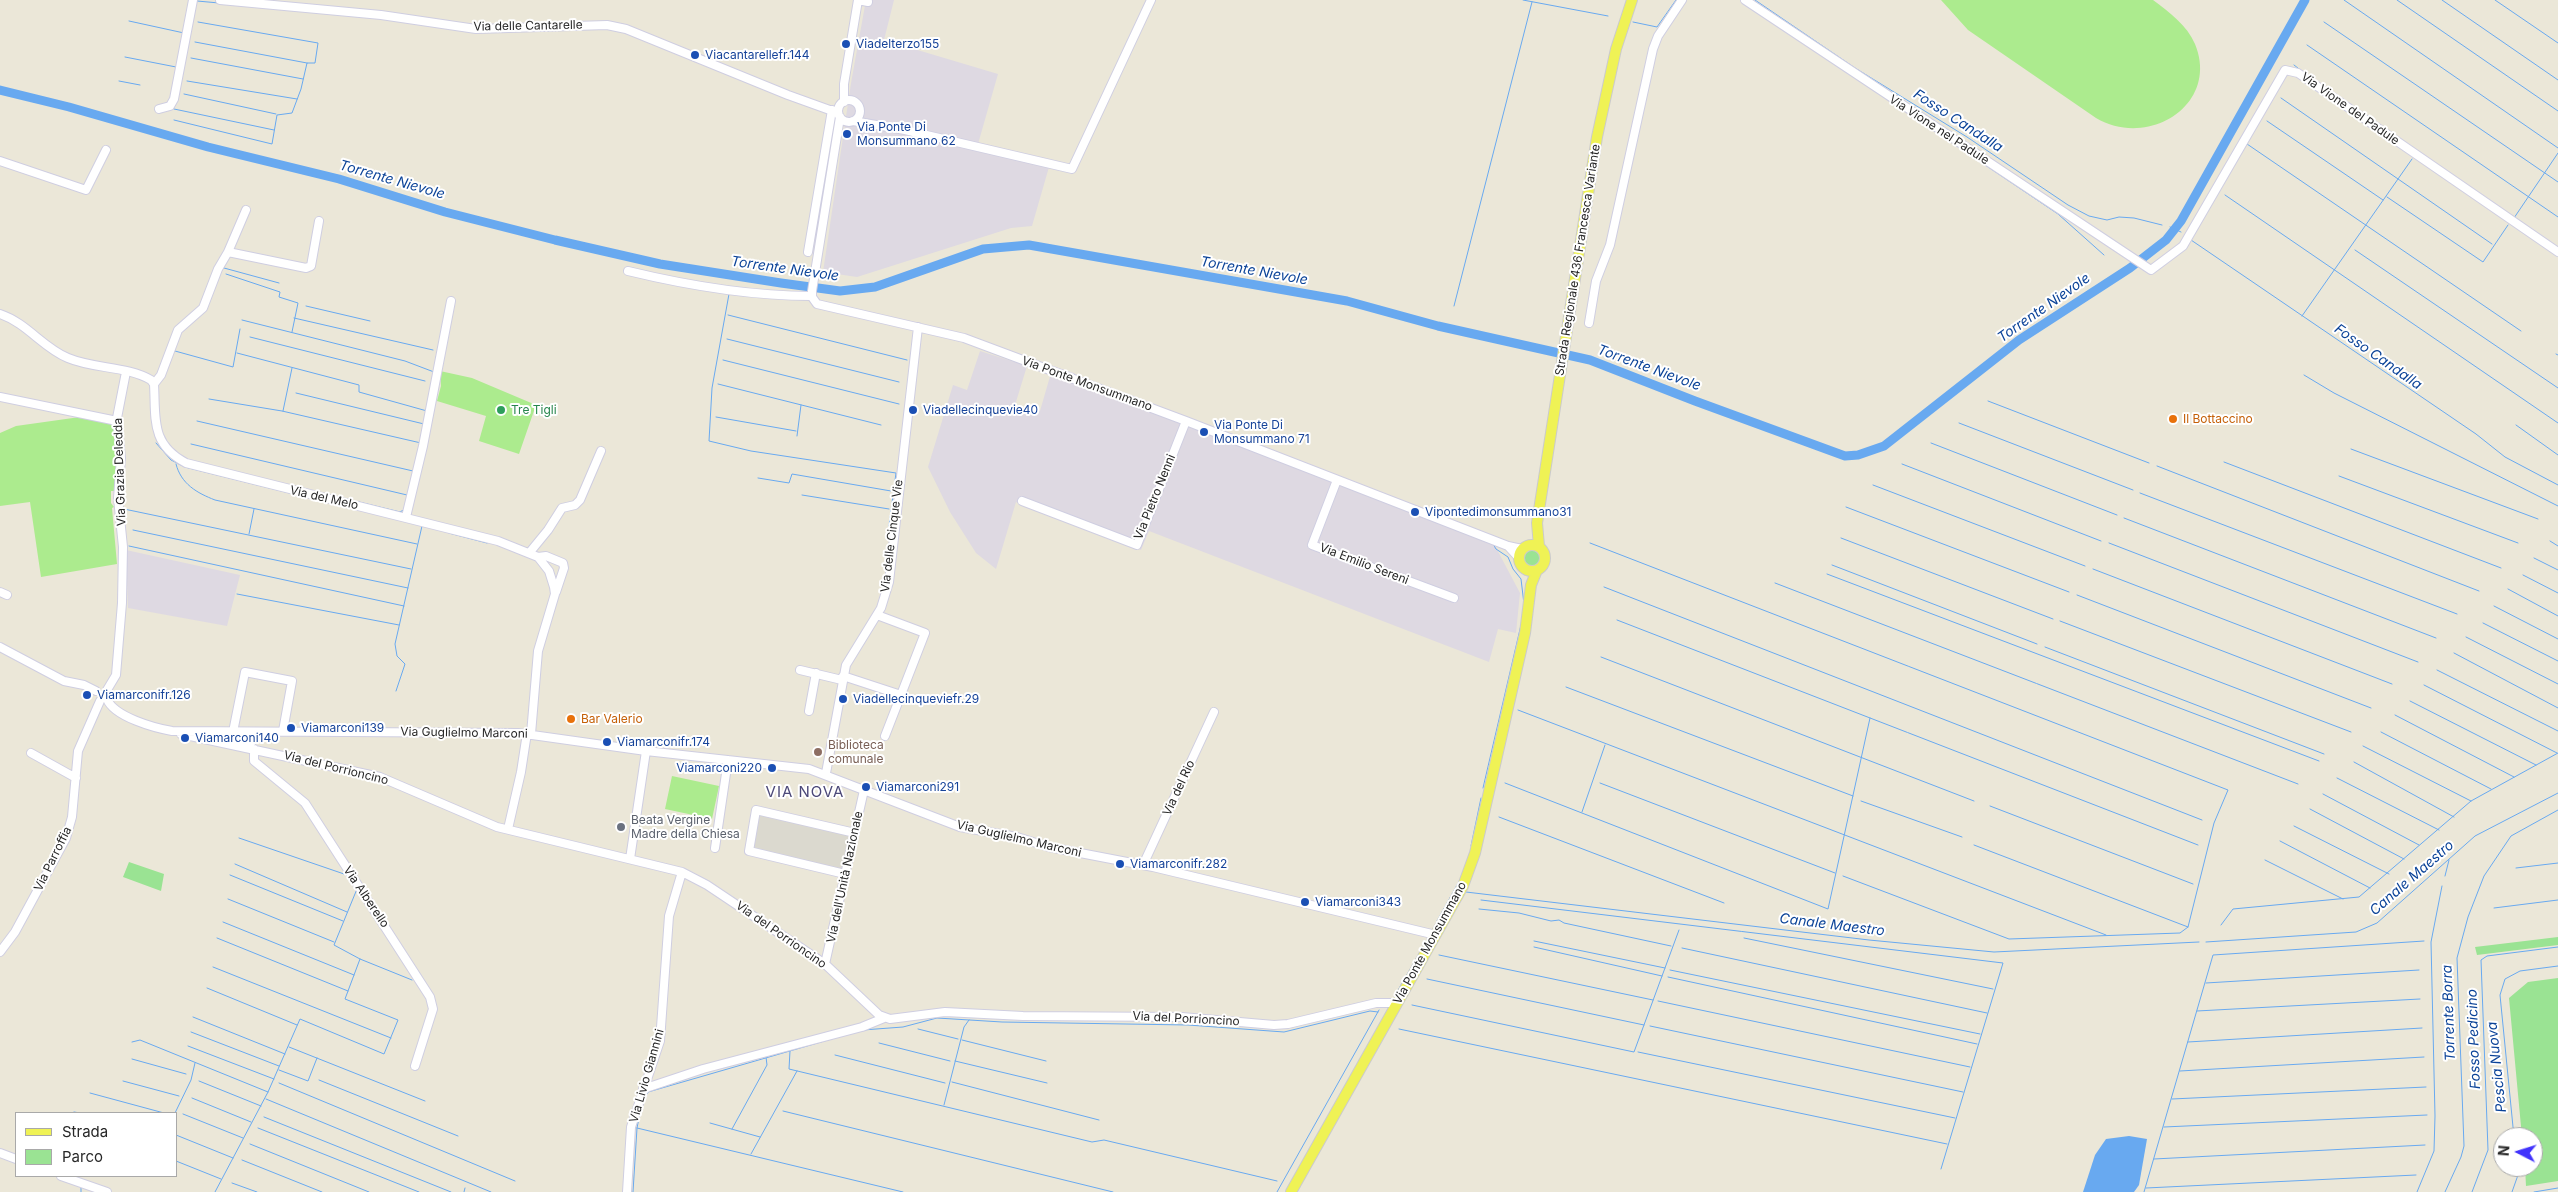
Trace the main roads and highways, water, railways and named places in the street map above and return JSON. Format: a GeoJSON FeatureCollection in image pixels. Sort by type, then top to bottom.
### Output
{"type":"FeatureCollection","features":[{"type":"Feature","properties":{"kind":"main road","name":"Strada Regionale 436 Francesca Variante"},"geometry":{"type":"LineString","coordinates":[[1527,549],[1537,522],[1602,105],[1616,49],[1632,0]]}},
{"type":"Feature","properties":{"kind":"main road"},"geometry":{"type":"LineString","coordinates":[[1527,549],[1545,558],[1542,566],[1532,570],[1520,564],[1527,549]]}},
{"type":"Feature","properties":{"kind":"main road","name":"Via Ponte Monsummano"},"geometry":{"type":"LineString","coordinates":[[1292,1192],[1463,886],[1475,853],[1525,633],[1532,570]]}},
{"type":"Feature","properties":{"kind":"water"},"geometry":{"type":"Polygon","coordinates":[[[2129,1136],[2147,1139],[2139,1185],[2134,1192],[2083,1192],[2095,1155],[2106,1139],[2129,1136]]]}},
{"type":"Feature","properties":{"kind":"waterway"},"geometry":{"type":"LineString","coordinates":[[1523,0],[1608,16]]}},
{"type":"Feature","properties":{"kind":"waterway"},"geometry":{"type":"LineString","coordinates":[[1633,22],[1657,27],[1676,0]]}},
{"type":"Feature","properties":{"kind":"waterway","name":"Fosso Candalla"},"geometry":{"type":"LineString","coordinates":[[1755,0],[1855,68],[1967,137],[2068,205],[2089,216],[2107,220],[2119,217],[2134,218],[2162,225]]}},
{"type":"Feature","properties":{"kind":"waterway","name":"Torrente Nievole"},"geometry":{"type":"LineString","coordinates":[[0,90],[69,107],[208,147],[339,179],[445,212],[555,240],[660,264],[781,283],[840,291],[875,287],[983,249],[1029,245],[1347,301],[1438,326],[1590,360],[1845,456],[1858,455],[1884,446],[2019,340],[2130,268],[2166,240],[2181,221],[2305,0]]}},
{"type":"Feature","properties":{"kind":"waterway"},"geometry":{"type":"LineString","coordinates":[[2344,0],[2558,148]]}},
{"type":"Feature","properties":{"kind":"waterway"},"geometry":{"type":"LineString","coordinates":[[2397,0],[2558,111]]}},
{"type":"Feature","properties":{"kind":"waterway"},"geometry":{"type":"LineString","coordinates":[[2442,0],[2558,80]]}},
{"type":"Feature","properties":{"kind":"waterway"},"geometry":{"type":"LineString","coordinates":[[2495,0],[2558,43]]}},
{"type":"Feature","properties":{"kind":"waterway"},"geometry":{"type":"LineString","coordinates":[[197,1],[219,3]]}},
{"type":"Feature","properties":{"kind":"waterway"},"geometry":{"type":"LineString","coordinates":[[1454,306],[1532,2]]}},
{"type":"Feature","properties":{"kind":"waterway"},"geometry":{"type":"LineString","coordinates":[[129,21],[184,33]]}},
{"type":"Feature","properties":{"kind":"waterway"},"geometry":{"type":"LineString","coordinates":[[174,120],[272,144],[277,115],[292,113],[301,89],[307,63],[315,63],[318,43],[198,22]]}},
{"type":"Feature","properties":{"kind":"waterway"},"geometry":{"type":"LineString","coordinates":[[2324,22],[2558,182]]}},
{"type":"Feature","properties":{"kind":"waterway"},"geometry":{"type":"LineString","coordinates":[[195,42],[307,63]]}},
{"type":"Feature","properties":{"kind":"waterway"},"geometry":{"type":"LineString","coordinates":[[2307,45],[2558,217]]}},
{"type":"Feature","properties":{"kind":"waterway"},"geometry":{"type":"LineString","coordinates":[[125,57],[176,67]]}},
{"type":"Feature","properties":{"kind":"waterway"},"geometry":{"type":"LineString","coordinates":[[191,58],[303,79]]}},
{"type":"Feature","properties":{"kind":"waterway"},"geometry":{"type":"LineString","coordinates":[[2294,65],[2303,72]]}},
{"type":"Feature","properties":{"kind":"waterway"},"geometry":{"type":"LineString","coordinates":[[1856,78],[2058,214],[2104,255]]}},
{"type":"Feature","properties":{"kind":"waterway"},"geometry":{"type":"LineString","coordinates":[[119,81],[140,85]]}},
{"type":"Feature","properties":{"kind":"waterway"},"geometry":{"type":"LineString","coordinates":[[187,81],[297,99]]}},
{"type":"Feature","properties":{"kind":"waterway"},"geometry":{"type":"LineString","coordinates":[[184,94],[276,114]]}},
{"type":"Feature","properties":{"kind":"waterway"},"geometry":{"type":"LineString","coordinates":[[2281,98],[2492,244]]}},
{"type":"Feature","properties":{"kind":"waterway"},"geometry":{"type":"LineString","coordinates":[[174,109],[274,130]]}},
{"type":"Feature","properties":{"kind":"waterway"},"geometry":{"type":"LineString","coordinates":[[2267,121],[2383,200]]}},
{"type":"Feature","properties":{"kind":"waterway"},"geometry":{"type":"LineString","coordinates":[[2247,144],[2521,331]]}},
{"type":"Feature","properties":{"kind":"waterway"},"geometry":{"type":"LineString","coordinates":[[2514,218],[2558,153]]}},
{"type":"Feature","properties":{"kind":"waterway"},"geometry":{"type":"LineString","coordinates":[[2302,316],[2412,159]]}},
{"type":"Feature","properties":{"kind":"waterway"},"geometry":{"type":"LineString","coordinates":[[2225,195],[2558,423]]}},
{"type":"Feature","properties":{"kind":"waterway"},"geometry":{"type":"LineString","coordinates":[[2387,197],[2483,262],[2508,225]]}},
{"type":"Feature","properties":{"kind":"waterway","name":"Fosso Candalla"},"geometry":{"type":"LineString","coordinates":[[2170,227],[2181,232]]}},
{"type":"Feature","properties":{"kind":"waterway","name":"Fosso Candalla"},"geometry":{"type":"LineString","coordinates":[[2191,240],[2476,434],[2505,457],[2558,485]]}},
{"type":"Feature","properties":{"kind":"waterway"},"geometry":{"type":"LineString","coordinates":[[2355,250],[2558,388]]}},
{"type":"Feature","properties":{"kind":"waterway"},"geometry":{"type":"LineString","coordinates":[[224,268],[279,283]]}},
{"type":"Feature","properties":{"kind":"waterway"},"geometry":{"type":"LineString","coordinates":[[226,274],[280,292],[279,297],[298,303],[292,332]]}},
{"type":"Feature","properties":{"kind":"waterway"},"geometry":{"type":"LineString","coordinates":[[729,294],[712,388],[709,441],[751,451],[896,473],[889,526]]}},
{"type":"Feature","properties":{"kind":"waterway"},"geometry":{"type":"LineString","coordinates":[[306,306],[370,321]]}},
{"type":"Feature","properties":{"kind":"waterway"},"geometry":{"type":"LineString","coordinates":[[728,315],[907,360]]}},
{"type":"Feature","properties":{"kind":"waterway"},"geometry":{"type":"LineString","coordinates":[[294,318],[433,350]]}},
{"type":"Feature","properties":{"kind":"waterway"},"geometry":{"type":"LineString","coordinates":[[436,358],[444,318]]}},
{"type":"Feature","properties":{"kind":"waterway"},"geometry":{"type":"LineString","coordinates":[[242,320],[405,361],[434,372]]}},
{"type":"Feature","properties":{"kind":"waterway"},"geometry":{"type":"LineString","coordinates":[[175,351],[233,367],[240,329]]}},
{"type":"Feature","properties":{"kind":"waterway"},"geometry":{"type":"LineString","coordinates":[[250,337],[425,381]]}},
{"type":"Feature","properties":{"kind":"waterway"},"geometry":{"type":"LineString","coordinates":[[727,339],[899,382]]}},
{"type":"Feature","properties":{"kind":"waterway"},"geometry":{"type":"LineString","coordinates":[[237,353],[359,385],[359,392],[427,411]]}},
{"type":"Feature","properties":{"kind":"waterway"},"geometry":{"type":"LineString","coordinates":[[723,360],[899,404]]}},
{"type":"Feature","properties":{"kind":"waterway"},"geometry":{"type":"LineString","coordinates":[[283,411],[292,368]]}},
{"type":"Feature","properties":{"kind":"waterway"},"geometry":{"type":"LineString","coordinates":[[2304,375],[2334,393],[2558,506]]}},
{"type":"Feature","properties":{"kind":"waterway"},"geometry":{"type":"LineString","coordinates":[[718,384],[881,425]]}},
{"type":"Feature","properties":{"kind":"waterway"},"geometry":{"type":"LineString","coordinates":[[296,393],[424,424]]}},
{"type":"Feature","properties":{"kind":"waterway"},"geometry":{"type":"LineString","coordinates":[[209,399],[282,411],[421,443]]}},
{"type":"Feature","properties":{"kind":"waterway"},"geometry":{"type":"LineString","coordinates":[[1988,401],[2149,463]]}},
{"type":"Feature","properties":{"kind":"waterway"},"geometry":{"type":"LineString","coordinates":[[797,436],[801,405]]}},
{"type":"Feature","properties":{"kind":"waterway"},"geometry":{"type":"LineString","coordinates":[[716,417],[796,431]]}},
{"type":"Feature","properties":{"kind":"waterway"},"geometry":{"type":"LineString","coordinates":[[197,421],[413,471]]}},
{"type":"Feature","properties":{"kind":"waterway"},"geometry":{"type":"LineString","coordinates":[[1959,423],[2133,490]]}},
{"type":"Feature","properties":{"kind":"waterway"},"geometry":{"type":"LineString","coordinates":[[2516,425],[2558,455]]}},
{"type":"Feature","properties":{"kind":"waterway"},"geometry":{"type":"LineString","coordinates":[[156,443],[171,460],[185,467],[314,499]]}},
{"type":"Feature","properties":{"kind":"waterway"},"geometry":{"type":"LineString","coordinates":[[1931,443],[2117,515]]}},
{"type":"Feature","properties":{"kind":"waterway"},"geometry":{"type":"LineString","coordinates":[[191,444],[407,495]]}},
{"type":"Feature","properties":{"kind":"waterway"},"geometry":{"type":"LineString","coordinates":[[2351,449],[2538,519]]}},
{"type":"Feature","properties":{"kind":"waterway"},"geometry":{"type":"LineString","coordinates":[[2224,462],[2501,568]]}},
{"type":"Feature","properties":{"kind":"waterway"},"geometry":{"type":"LineString","coordinates":[[176,464],[178,471],[191,487],[215,500],[417,544]]}},
{"type":"Feature","properties":{"kind":"waterway"},"geometry":{"type":"LineString","coordinates":[[1902,464],[2101,541]]}},
{"type":"Feature","properties":{"kind":"waterway"},"geometry":{"type":"LineString","coordinates":[[2157,466],[2479,591]]}},
{"type":"Feature","properties":{"kind":"waterway"},"geometry":{"type":"LineString","coordinates":[[758,478],[789,483],[792,474],[891,491]]}},
{"type":"Feature","properties":{"kind":"waterway"},"geometry":{"type":"LineString","coordinates":[[2339,476],[2518,543]]}},
{"type":"Feature","properties":{"kind":"waterway"},"geometry":{"type":"LineString","coordinates":[[1873,485],[2085,566]]}},
{"type":"Feature","properties":{"kind":"waterway"},"geometry":{"type":"LineString","coordinates":[[2140,493],[2457,614]]}},
{"type":"Feature","properties":{"kind":"waterway"},"geometry":{"type":"LineString","coordinates":[[802,495],[889,509]]}},
{"type":"Feature","properties":{"kind":"waterway"},"geometry":{"type":"LineString","coordinates":[[334,496],[400,512],[405,509]]}},
{"type":"Feature","properties":{"kind":"waterway"},"geometry":{"type":"LineString","coordinates":[[1846,507],[2069,592]]}},
{"type":"Feature","properties":{"kind":"waterway"},"geometry":{"type":"LineString","coordinates":[[124,509],[411,569]]}},
{"type":"Feature","properties":{"kind":"waterway"},"geometry":{"type":"LineString","coordinates":[[249,534],[254,509]]}},
{"type":"Feature","properties":{"kind":"waterway"},"geometry":{"type":"LineString","coordinates":[[2124,518],[2436,638]]}},
{"type":"Feature","properties":{"kind":"waterway"},"geometry":{"type":"LineString","coordinates":[[396,691],[405,664],[397,656],[395,644],[422,526]]}},
{"type":"Feature","properties":{"kind":"waterway"},"geometry":{"type":"LineString","coordinates":[[133,530],[408,588]]}},
{"type":"Feature","properties":{"kind":"waterway"},"geometry":{"type":"LineString","coordinates":[[449,533],[487,543]]}},
{"type":"Feature","properties":{"kind":"waterway"},"geometry":{"type":"LineString","coordinates":[[1841,538],[2053,619]]}},
{"type":"Feature","properties":{"kind":"waterway"},"geometry":{"type":"LineString","coordinates":[[2550,541],[2558,546]]}},
{"type":"Feature","properties":{"kind":"waterway"},"geometry":{"type":"LineString","coordinates":[[1590,543],[2228,790],[2214,823],[2188,927],[2180,933],[2009,939],[1843,876]]}},
{"type":"Feature","properties":{"kind":"waterway"},"geometry":{"type":"LineString","coordinates":[[2109,543],[2418,662]]}},
{"type":"Feature","properties":{"kind":"waterway"},"geometry":{"type":"LineString","coordinates":[[1493,544],[1496,549],[1508,557],[1513,569],[1521,579],[1524,604]]}},
{"type":"Feature","properties":{"kind":"waterway"},"geometry":{"type":"LineString","coordinates":[[129,546],[404,606]]}},
{"type":"Feature","properties":{"kind":"waterway"},"geometry":{"type":"LineString","coordinates":[[2534,558],[2558,570]]}},
{"type":"Feature","properties":{"kind":"waterway"},"geometry":{"type":"LineString","coordinates":[[1832,565],[2037,644]]}},
{"type":"Feature","properties":{"kind":"waterway"},"geometry":{"type":"LineString","coordinates":[[2093,569],[2392,684]]}},
{"type":"Feature","properties":{"kind":"waterway"},"geometry":{"type":"LineString","coordinates":[[1827,574],[2319,761]]}},
{"type":"Feature","properties":{"kind":"waterway"},"geometry":{"type":"LineString","coordinates":[[2523,575],[2558,593]]}},
{"type":"Feature","properties":{"kind":"waterway"},"geometry":{"type":"LineString","coordinates":[[1775,583],[2298,784]]}},
{"type":"Feature","properties":{"kind":"waterway"},"geometry":{"type":"LineString","coordinates":[[1604,587],[2202,820]]}},
{"type":"Feature","properties":{"kind":"waterway"},"geometry":{"type":"LineString","coordinates":[[2508,589],[2558,616]]}},
{"type":"Feature","properties":{"kind":"waterway"},"geometry":{"type":"LineString","coordinates":[[237,594],[399,625]]}},
{"type":"Feature","properties":{"kind":"waterway"},"geometry":{"type":"LineString","coordinates":[[2077,595],[2371,708]]}},
{"type":"Feature","properties":{"kind":"waterway"},"geometry":{"type":"LineString","coordinates":[[2494,606],[2558,639]]}},
{"type":"Feature","properties":{"kind":"waterway"},"geometry":{"type":"LineString","coordinates":[[1617,620],[2198,845]]}},
{"type":"Feature","properties":{"kind":"waterway"},"geometry":{"type":"LineString","coordinates":[[2060,621],[2351,732]]}},
{"type":"Feature","properties":{"kind":"waterway"},"geometry":{"type":"LineString","coordinates":[[2483,623],[2558,661]]}},
{"type":"Feature","properties":{"kind":"waterway"},"geometry":{"type":"LineString","coordinates":[[1483,788],[1521,625]]}},
{"type":"Feature","properties":{"kind":"waterway"},"geometry":{"type":"LineString","coordinates":[[2466,637],[2558,684]]}},
{"type":"Feature","properties":{"kind":"waterway"},"geometry":{"type":"LineString","coordinates":[[2045,647],[2324,754]]}},
{"type":"Feature","properties":{"kind":"waterway"},"geometry":{"type":"LineString","coordinates":[[2454,653],[2558,708]]}},
{"type":"Feature","properties":{"kind":"waterway"},"geometry":{"type":"LineString","coordinates":[[1601,657],[1974,801]]}},
{"type":"Feature","properties":{"kind":"waterway"},"geometry":{"type":"LineString","coordinates":[[2437,670],[2558,731]]}},
{"type":"Feature","properties":{"kind":"waterway"},"geometry":{"type":"LineString","coordinates":[[2424,685],[2557,753]]}},
{"type":"Feature","properties":{"kind":"waterway"},"geometry":{"type":"LineString","coordinates":[[1566,687],[1853,796]]}},
{"type":"Feature","properties":{"kind":"waterway"},"geometry":{"type":"LineString","coordinates":[[2410,701],[2536,765]]}},
{"type":"Feature","properties":{"kind":"waterway"},"geometry":{"type":"LineString","coordinates":[[1518,710],[2106,935]]}},
{"type":"Feature","properties":{"kind":"waterway"},"geometry":{"type":"LineString","coordinates":[[2395,715],[2514,777]]}},
{"type":"Feature","properties":{"kind":"waterway"},"geometry":{"type":"LineString","coordinates":[[1505,783],[1828,909],[1870,718]]}},
{"type":"Feature","properties":{"kind":"waterway"},"geometry":{"type":"LineString","coordinates":[[2381,732],[2491,789]]}},
{"type":"Feature","properties":{"kind":"waterway"},"geometry":{"type":"LineString","coordinates":[[1582,812],[1605,745]]}},
{"type":"Feature","properties":{"kind":"waterway"},"geometry":{"type":"LineString","coordinates":[[2363,746],[2471,801]]}},
{"type":"Feature","properties":{"kind":"waterway"},"geometry":{"type":"LineString","coordinates":[[2221,925],[2233,909],[2359,897],[2471,801],[2558,753]]}},
{"type":"Feature","properties":{"kind":"waterway"},"geometry":{"type":"LineString","coordinates":[[2354,762],[2454,817]]}},
{"type":"Feature","properties":{"kind":"waterway"},"geometry":{"type":"LineString","coordinates":[[2337,778],[2439,830]]}},
{"type":"Feature","properties":{"kind":"waterway"},"geometry":{"type":"LineString","coordinates":[[1600,783],[1835,873]]}},
{"type":"Feature","properties":{"kind":"waterway","name":"Canale Maestro"},"geometry":{"type":"LineString","coordinates":[[2206,942],[2356,932],[2377,923],[2475,836],[2558,793]]}},
{"type":"Feature","properties":{"kind":"waterway"},"geometry":{"type":"LineString","coordinates":[[2323,794],[2419,845]]}},
{"type":"Feature","properties":{"kind":"waterway"},"geometry":{"type":"LineString","coordinates":[[1471,846],[1481,798]]}},
{"type":"Feature","properties":{"kind":"waterway"},"geometry":{"type":"LineString","coordinates":[[1861,801],[1962,837]]}},
{"type":"Feature","properties":{"kind":"waterway"},"geometry":{"type":"LineString","coordinates":[[1990,806],[2193,884]]}},
{"type":"Feature","properties":{"kind":"waterway"},"geometry":{"type":"LineString","coordinates":[[2310,809],[2404,859]]}},
{"type":"Feature","properties":{"kind":"waterway","name":"Torrente Borra"},"geometry":{"type":"LineString","coordinates":[[2445,1192],[2464,1146],[2457,958],[2468,917],[2484,876],[2511,836],[2558,810]]}},
{"type":"Feature","properties":{"kind":"waterway"},"geometry":{"type":"LineString","coordinates":[[1499,817],[1724,903]]}},
{"type":"Feature","properties":{"kind":"waterway"},"geometry":{"type":"LineString","coordinates":[[2294,826],[2389,874]]}},
{"type":"Feature","properties":{"kind":"waterway"},"geometry":{"type":"LineString","coordinates":[[239,838],[347,875]]}},
{"type":"Feature","properties":{"kind":"waterway"},"geometry":{"type":"LineString","coordinates":[[2280,841],[2370,888]]}},
{"type":"Feature","properties":{"kind":"waterway"},"geometry":{"type":"LineString","coordinates":[[1974,845],[2188,927]]}},
{"type":"Feature","properties":{"kind":"waterway"},"geometry":{"type":"LineString","coordinates":[[2265,860],[2343,899]]}},
{"type":"Feature","properties":{"kind":"waterway"},"geometry":{"type":"LineString","coordinates":[[2445,876],[2449,860]]}},
{"type":"Feature","properties":{"kind":"waterway"},"geometry":{"type":"LineString","coordinates":[[2516,868],[2558,863]]}},
{"type":"Feature","properties":{"kind":"waterway"},"geometry":{"type":"LineString","coordinates":[[235,864],[347,912]]}},
{"type":"Feature","properties":{"kind":"waterway"},"geometry":{"type":"LineString","coordinates":[[230,875],[343,921]]}},
{"type":"Feature","properties":{"kind":"waterway"},"geometry":{"type":"LineString","coordinates":[[1437,921],[1461,878]]}},
{"type":"Feature","properties":{"kind":"waterway"},"geometry":{"type":"LineString","coordinates":[[2417,1192],[2434,1151],[2435,1116],[2431,942],[2442,886]]}},
{"type":"Feature","properties":{"kind":"waterway"},"geometry":{"type":"LineString","coordinates":[[357,889],[334,945],[360,959],[412,980]]}},
{"type":"Feature","properties":{"kind":"waterway","name":"Canale Maestro"},"geometry":{"type":"LineString","coordinates":[[1466,892],[1869,940],[1994,952],[2199,942]]}},
{"type":"Feature","properties":{"kind":"waterway"},"geometry":{"type":"LineString","coordinates":[[228,899],[334,942]]}},
{"type":"Feature","properties":{"kind":"waterway"},"geometry":{"type":"LineString","coordinates":[[1481,900],[2003,963],[1941,1169]]}},
{"type":"Feature","properties":{"kind":"waterway"},"geometry":{"type":"LineString","coordinates":[[2494,908],[2558,900]]}},
{"type":"Feature","properties":{"kind":"waterway"},"geometry":{"type":"LineString","coordinates":[[1479,909],[1519,913],[1551,921],[1559,920],[1564,923],[1671,946]]}},
{"type":"Feature","properties":{"kind":"waterway"},"geometry":{"type":"LineString","coordinates":[[223,922],[354,975]]}},
{"type":"Feature","properties":{"kind":"waterway"},"geometry":{"type":"LineString","coordinates":[[1412,1005],[1634,1052],[1679,930]]}},
{"type":"Feature","properties":{"kind":"waterway"},"geometry":{"type":"LineString","coordinates":[[217,938],[348,991]]}},
{"type":"Feature","properties":{"kind":"waterway"},"geometry":{"type":"LineString","coordinates":[[1744,938],[1993,989]]}},
{"type":"Feature","properties":{"kind":"waterway"},"geometry":{"type":"LineString","coordinates":[[1534,941],[1665,968]]}},
{"type":"Feature","properties":{"kind":"waterway"},"geometry":{"type":"LineString","coordinates":[[2144,1192],[2213,955],[2424,941]]}},
{"type":"Feature","properties":{"kind":"waterway"},"geometry":{"type":"LineString","coordinates":[[1397,992],[1424,945]]}},
{"type":"Feature","properties":{"kind":"waterway"},"geometry":{"type":"LineString","coordinates":[[1534,947],[1662,976]]}},
{"type":"Feature","properties":{"kind":"waterway","name":"Fosso Pedicino"},"geometry":{"type":"LineString","coordinates":[[2472,1192],[2488,1150],[2481,960],[2487,956],[2558,947]]}},
{"type":"Feature","properties":{"kind":"waterway"},"geometry":{"type":"LineString","coordinates":[[1682,948],[1987,1013]]}},
{"type":"Feature","properties":{"kind":"waterway"},"geometry":{"type":"LineString","coordinates":[[1439,955],[1653,1000]]}},
{"type":"Feature","properties":{"kind":"waterway"},"geometry":{"type":"LineString","coordinates":[[215,1192],[268,1092],[300,1019],[384,1054],[398,1020],[345,999],[360,959]]}},
{"type":"Feature","properties":{"kind":"waterway","name":"Pescia Nuova"},"geometry":{"type":"LineString","coordinates":[[2513,1127],[2500,995],[2505,979],[2520,971],[2558,966]]}},
{"type":"Feature","properties":{"kind":"waterway"},"geometry":{"type":"LineString","coordinates":[[213,967],[391,1038]]}},
{"type":"Feature","properties":{"kind":"waterway"},"geometry":{"type":"LineString","coordinates":[[1670,970],[1980,1034]]}},
{"type":"Feature","properties":{"kind":"waterway"},"geometry":{"type":"LineString","coordinates":[[2206,983],[2419,970]]}},
{"type":"Feature","properties":{"kind":"waterway"},"geometry":{"type":"LineString","coordinates":[[1668,977],[1977,1044]]}},
{"type":"Feature","properties":{"kind":"waterway"},"geometry":{"type":"LineString","coordinates":[[1427,979],[1644,1025]]}},
{"type":"Feature","properties":{"kind":"waterway"},"geometry":{"type":"LineString","coordinates":[[207,988],[297,1025]]}},
{"type":"Feature","properties":{"kind":"waterway"},"geometry":{"type":"LineString","coordinates":[[2197,1011],[2420,999]]}},
{"type":"Feature","properties":{"kind":"waterway"},"geometry":{"type":"LineString","coordinates":[[1658,1001],[1970,1067]]}},
{"type":"Feature","properties":{"kind":"waterway"},"geometry":{"type":"LineString","coordinates":[[1277,1192],[1379,1010]]}},
{"type":"Feature","properties":{"kind":"waterway"},"geometry":{"type":"LineString","coordinates":[[863,1030],[903,1027],[937,1018],[1002,1022],[1188,1025],[1284,1032],[1370,1011],[1378,1012]]}},
{"type":"Feature","properties":{"kind":"waterway"},"geometry":{"type":"LineString","coordinates":[[193,1017],[285,1054]]}},
{"type":"Feature","properties":{"kind":"waterway"},"geometry":{"type":"LineString","coordinates":[[944,1105],[964,1027],[969,1020]]}},
{"type":"Feature","properties":{"kind":"waterway"},"geometry":{"type":"LineString","coordinates":[[1650,1026],[1963,1092]]}},
{"type":"Feature","properties":{"kind":"waterway"},"geometry":{"type":"LineString","coordinates":[[2188,1042],[2422,1028]]}},
{"type":"Feature","properties":{"kind":"waterway"},"geometry":{"type":"LineString","coordinates":[[918,1029],[958,1039]]}},
{"type":"Feature","properties":{"kind":"waterway"},"geometry":{"type":"LineString","coordinates":[[1399,1029],[1947,1144]]}},
{"type":"Feature","properties":{"kind":"waterway"},"geometry":{"type":"LineString","coordinates":[[191,1032],[279,1066]]}},
{"type":"Feature","properties":{"kind":"waterway"},"geometry":{"type":"LineString","coordinates":[[644,1099],[648,1092],[845,1035]]}},
{"type":"Feature","properties":{"kind":"waterway"},"geometry":{"type":"LineString","coordinates":[[132,1042],[140,1040],[268,1092]]}},
{"type":"Feature","properties":{"kind":"waterway"},"geometry":{"type":"LineString","coordinates":[[962,1040],[1046,1061]]}},
{"type":"Feature","properties":{"kind":"waterway"},"geometry":{"type":"LineString","coordinates":[[879,1043],[950,1061]]}},
{"type":"Feature","properties":{"kind":"waterway"},"geometry":{"type":"LineString","coordinates":[[188,1046],[274,1079]]}},
{"type":"Feature","properties":{"kind":"waterway"},"geometry":{"type":"LineString","coordinates":[[289,1047],[425,1101]]}},
{"type":"Feature","properties":{"kind":"waterway"},"geometry":{"type":"LineString","coordinates":[[790,1051],[789,1069],[1092,1142],[1104,1140],[1277,1181]]}},
{"type":"Feature","properties":{"kind":"waterway"},"geometry":{"type":"LineString","coordinates":[[1638,1052],[1955,1118]]}},
{"type":"Feature","properties":{"kind":"waterway"},"geometry":{"type":"LineString","coordinates":[[835,1055],[945,1083]]}},
{"type":"Feature","properties":{"kind":"waterway"},"geometry":{"type":"LineString","coordinates":[[732,1129],[767,1065],[766,1057]]}},
{"type":"Feature","properties":{"kind":"waterway"},"geometry":{"type":"LineString","coordinates":[[2180,1071],[2424,1057]]}},
{"type":"Feature","properties":{"kind":"waterway"},"geometry":{"type":"LineString","coordinates":[[279,1070],[308,1081],[317,1058]]}},
{"type":"Feature","properties":{"kind":"waterway"},"geometry":{"type":"LineString","coordinates":[[132,1059],[186,1074]]}},
{"type":"Feature","properties":{"kind":"waterway"},"geometry":{"type":"LineString","coordinates":[[955,1061],[1047,1083]]}},
{"type":"Feature","properties":{"kind":"waterway"},"geometry":{"type":"LineString","coordinates":[[175,1112],[191,1080],[195,1063]]}},
{"type":"Feature","properties":{"kind":"waterway"},"geometry":{"type":"LineString","coordinates":[[751,1154],[797,1071]]}},
{"type":"Feature","properties":{"kind":"waterway"},"geometry":{"type":"LineString","coordinates":[[319,1080],[458,1136]]}},
{"type":"Feature","properties":{"kind":"waterway"},"geometry":{"type":"LineString","coordinates":[[123,1081],[179,1096]]}},
{"type":"Feature","properties":{"kind":"waterway"},"geometry":{"type":"LineString","coordinates":[[199,1081],[261,1106]]}},
{"type":"Feature","properties":{"kind":"waterway"},"geometry":{"type":"LineString","coordinates":[[952,1082],[1099,1120]]}},
{"type":"Feature","properties":{"kind":"waterway"},"geometry":{"type":"LineString","coordinates":[[279,1083],[515,1181]]}},
{"type":"Feature","properties":{"kind":"waterway"},"geometry":{"type":"LineString","coordinates":[[2172,1099],[2426,1087]]}},
{"type":"Feature","properties":{"kind":"waterway"},"geometry":{"type":"LineString","coordinates":[[90,1093],[160,1112]]}},
{"type":"Feature","properties":{"kind":"waterway"},"geometry":{"type":"LineString","coordinates":[[192,1098],[251,1122]]}},
{"type":"Feature","properties":{"kind":"waterway"},"geometry":{"type":"LineString","coordinates":[[266,1099],[491,1192]]}},
{"type":"Feature","properties":{"kind":"waterway"},"geometry":{"type":"LineString","coordinates":[[633,1192],[637,1128],[641,1108]]}},
{"type":"Feature","properties":{"kind":"waterway"},"geometry":{"type":"LineString","coordinates":[[783,1111],[1113,1192]]}},
{"type":"Feature","properties":{"kind":"waterway"},"geometry":{"type":"LineString","coordinates":[[183,1114],[243,1138]]}},
{"type":"Feature","properties":{"kind":"waterway"},"geometry":{"type":"LineString","coordinates":[[2164,1127],[2427,1115]]}},
{"type":"Feature","properties":{"kind":"waterway"},"geometry":{"type":"LineString","coordinates":[[264,1117],[451,1192]]}},
{"type":"Feature","properties":{"kind":"waterway"},"geometry":{"type":"LineString","coordinates":[[710,1123],[760,1137]]}},
{"type":"Feature","properties":{"kind":"waterway"},"geometry":{"type":"LineString","coordinates":[[258,1128],[419,1192]]}},
{"type":"Feature","properties":{"kind":"waterway"},"geometry":{"type":"LineString","coordinates":[[637,1128],[903,1192]]}},
{"type":"Feature","properties":{"kind":"waterway"},"geometry":{"type":"LineString","coordinates":[[178,1136],[233,1158]]}},
{"type":"Feature","properties":{"kind":"waterway"},"geometry":{"type":"LineString","coordinates":[[250,1144],[369,1192]]}},
{"type":"Feature","properties":{"kind":"waterway"},"geometry":{"type":"LineString","coordinates":[[2154,1159],[2425,1145]]}},
{"type":"Feature","properties":{"kind":"waterway"},"geometry":{"type":"LineString","coordinates":[[242,1160],[322,1192]]}},
{"type":"Feature","properties":{"kind":"waterway"},"geometry":{"type":"LineString","coordinates":[[178,1162],[221,1179]]}},
{"type":"Feature","properties":{"kind":"waterway"},"geometry":{"type":"LineString","coordinates":[[2146,1188],[2416,1175]]}},
{"type":"Feature","properties":{"kind":"waterway","name":"Pescia Nuova"},"geometry":{"type":"LineString","coordinates":[[2512,1192],[2517,1177]]}},
{"type":"Feature","properties":{"kind":"waterway"},"geometry":{"type":"LineString","coordinates":[[232,1183],[257,1192]]}},
{"type":"Feature","properties":{"kind":"waterway"},"geometry":{"type":"LineString","coordinates":[[464,1192],[465,1188]]}},
{"type":"Feature","properties":{"kind":"waterway"},"geometry":{"type":"LineString","coordinates":[[2534,1192],[2558,1188]]}},
{"type":"Feature","properties":{"kind":"place","name":"Viadelterzo155"},"geometry":{"type":"Point","coordinates":[846,44]}},
{"type":"Feature","properties":{"kind":"place","name":"Viacantarellefr.144"},"geometry":{"type":"Point","coordinates":[695,55]}},
{"type":"Feature","properties":{"kind":"place","name":"Via Ponte Di Monsummano 62"},"geometry":{"type":"Point","coordinates":[847,134]}},
{"type":"Feature","properties":{"kind":"place","name":"Tre Tigli"},"geometry":{"type":"Point","coordinates":[501,410]}},
{"type":"Feature","properties":{"kind":"place","name":"Viadellecinquevie40"},"geometry":{"type":"Point","coordinates":[913,410]}},
{"type":"Feature","properties":{"kind":"place","name":"Il Bottaccino"},"geometry":{"type":"Point","coordinates":[2173,419]}},
{"type":"Feature","properties":{"kind":"place","name":"Via Ponte Di Monsummano 71"},"geometry":{"type":"Point","coordinates":[1204,432]}},
{"type":"Feature","properties":{"kind":"place","name":"Vipontedimonsummano31"},"geometry":{"type":"Point","coordinates":[1415,512]}},
{"type":"Feature","properties":{"kind":"place","name":"Viamarconifr.126"},"geometry":{"type":"Point","coordinates":[87,695]}},
{"type":"Feature","properties":{"kind":"place","name":"Viadellecinqueviefr.29"},"geometry":{"type":"Point","coordinates":[843,699]}},
{"type":"Feature","properties":{"kind":"place","name":"Bar Valerio"},"geometry":{"type":"Point","coordinates":[571,719]}},
{"type":"Feature","properties":{"kind":"place","name":"Viamarconi139"},"geometry":{"type":"Point","coordinates":[291,728]}},
{"type":"Feature","properties":{"kind":"place","name":"Viamarconi140"},"geometry":{"type":"Point","coordinates":[185,738]}},
{"type":"Feature","properties":{"kind":"place","name":"Viamarconifr.174"},"geometry":{"type":"Point","coordinates":[607,742]}},
{"type":"Feature","properties":{"kind":"place","name":"Biblioteca comunale"},"geometry":{"type":"Point","coordinates":[818,752]}},
{"type":"Feature","properties":{"kind":"place","name":"Viamarconi220"},"geometry":{"type":"Point","coordinates":[772,768]}},
{"type":"Feature","properties":{"kind":"place","name":"Viamarconi291"},"geometry":{"type":"Point","coordinates":[866,787]}},
{"type":"Feature","properties":{"kind":"place","name":"Beata Vergine Madre della Chiesa"},"geometry":{"type":"Point","coordinates":[621,827]}},
{"type":"Feature","properties":{"kind":"place","name":"Viamarconifr.282"},"geometry":{"type":"Point","coordinates":[1120,864]}},
{"type":"Feature","properties":{"kind":"place","name":"Viamarconi343"},"geometry":{"type":"Point","coordinates":[1305,902]}},
{"type":"Feature","properties":{"kind":"district","name":"VIA NOVA"},"geometry":{"type":"Point","coordinates":[805,792]}}]}
